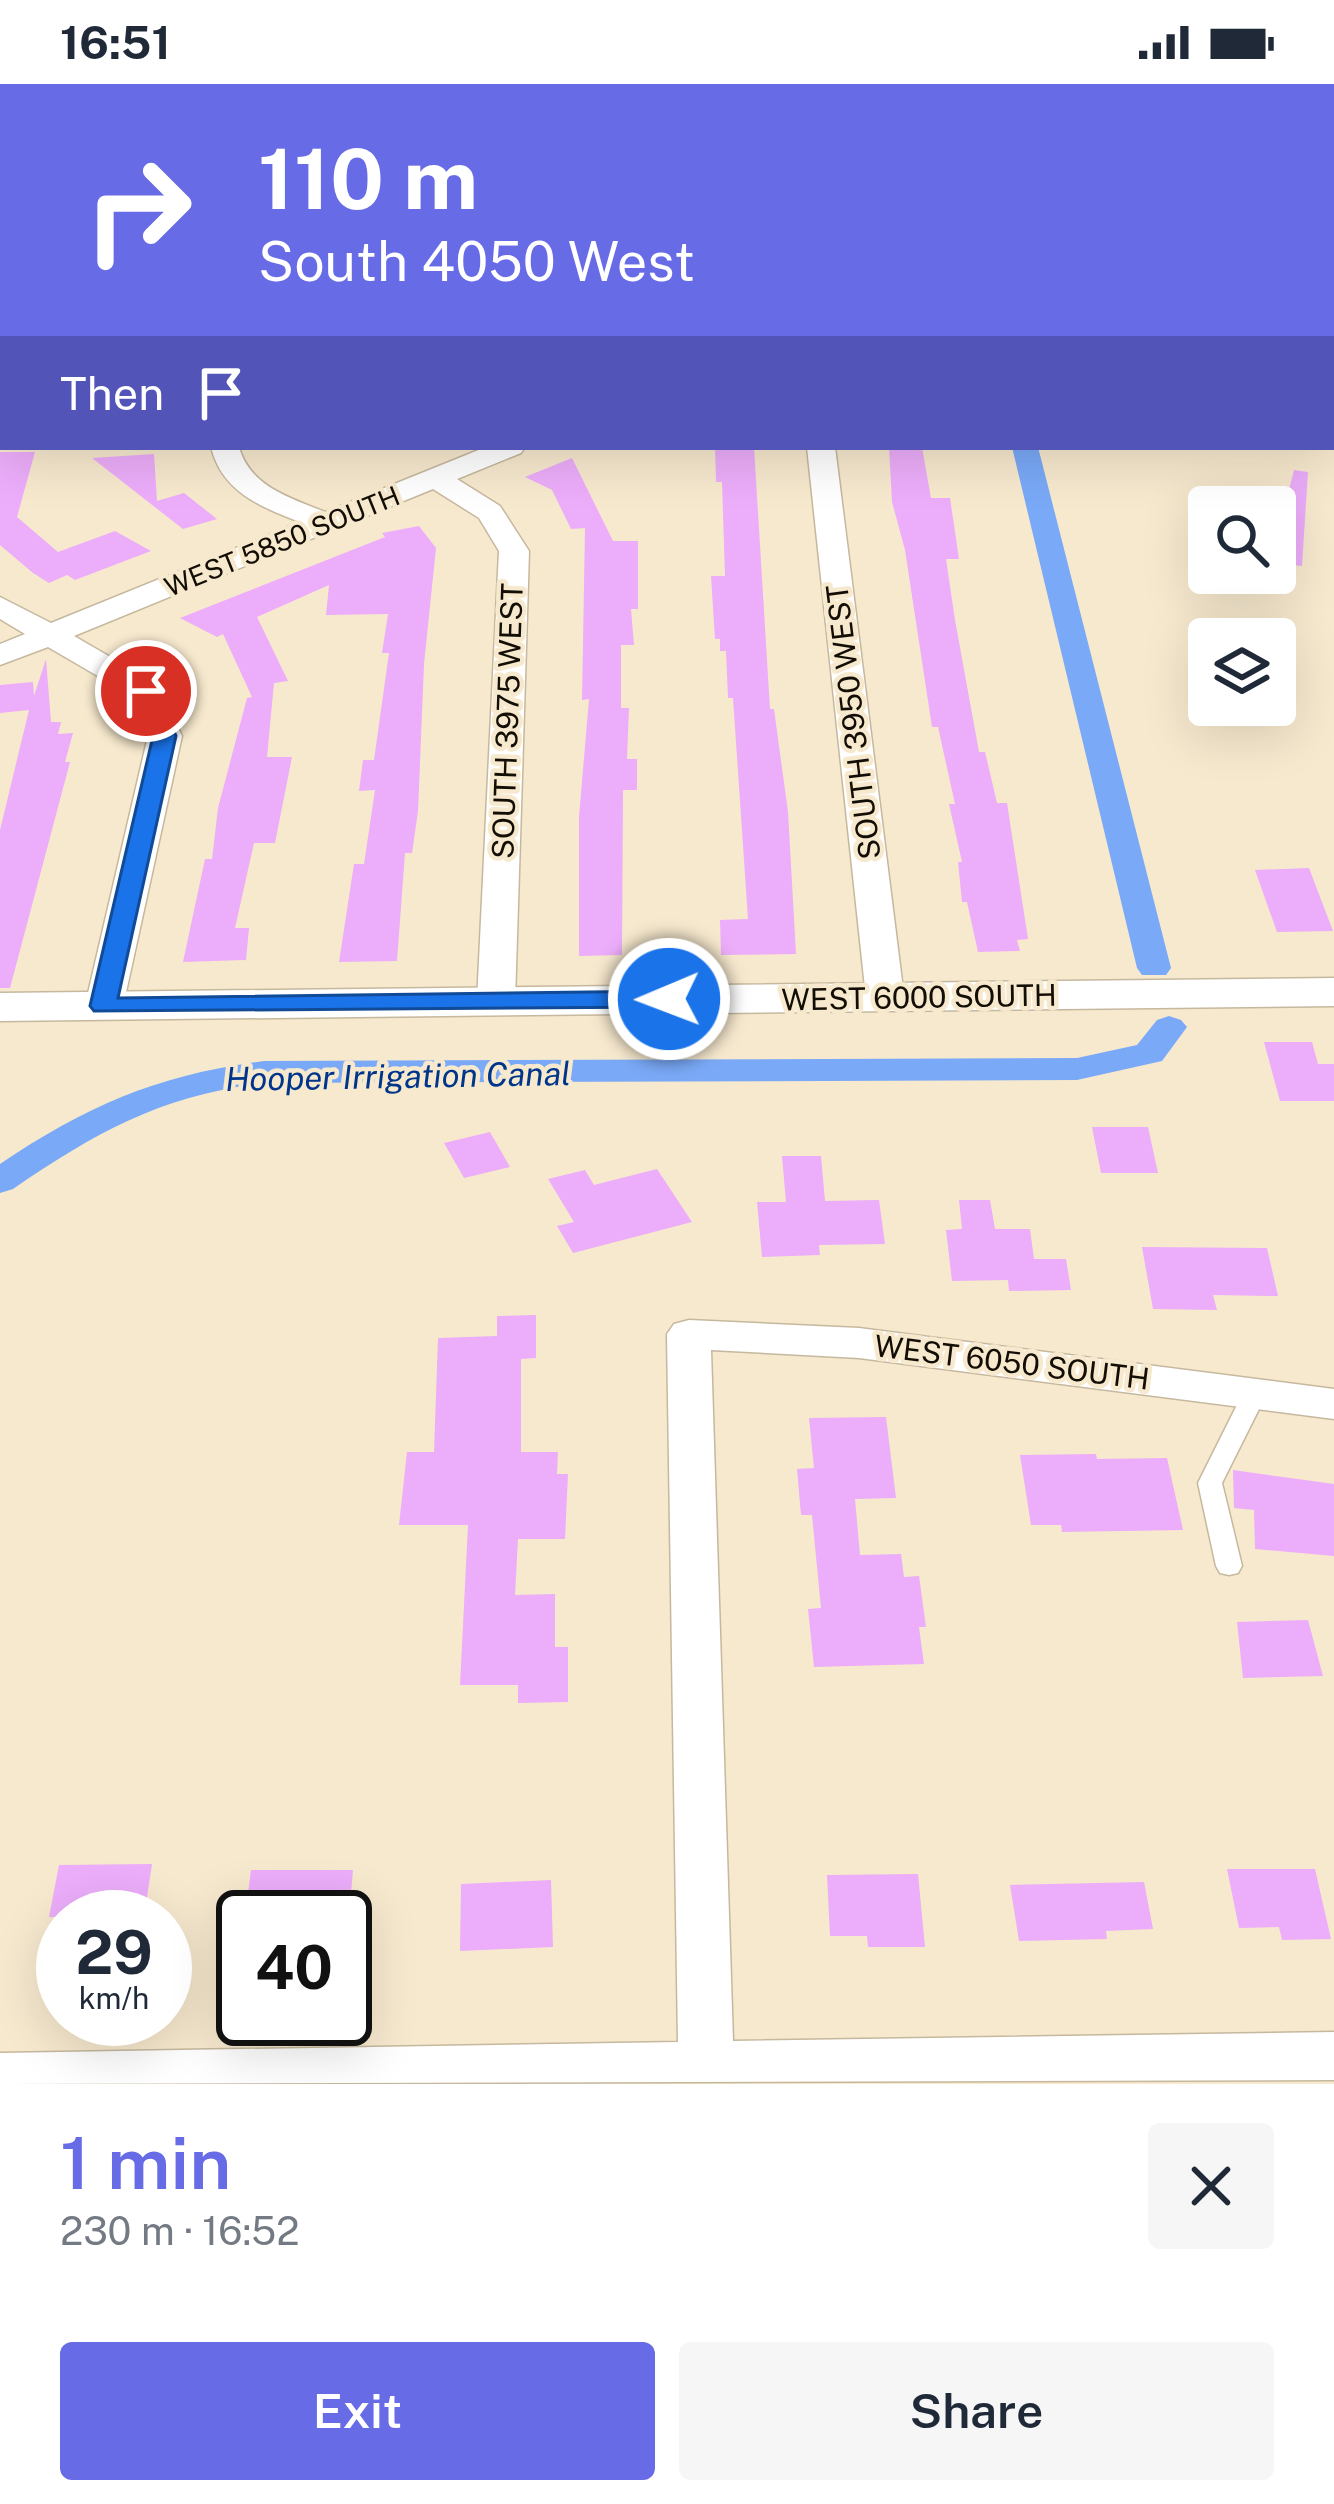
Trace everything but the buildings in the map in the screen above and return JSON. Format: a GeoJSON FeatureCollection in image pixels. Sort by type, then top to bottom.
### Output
{"type":"FeatureCollection","features":[{"type":"Feature","properties":{"kind":"street"},"geometry":{"type":"LineString","coordinates":[[225,450],[226,462],[243,485],[326,523]]}},
{"type":"Feature","properties":{"kind":"street","name":"WEST 5850 SOUTH"},"geometry":{"type":"LineString","coordinates":[[0,655],[504,450]]}},
{"type":"Feature","properties":{"kind":"street","name":"SOUTH 3950 WEST"},"geometry":{"type":"LineString","coordinates":[[820,450],[885,997]]}},
{"type":"Feature","properties":{"kind":"street","name":"SOUTH 3975 WEST"},"geometry":{"type":"LineString","coordinates":[[435,478],[490,512],[514,551],[496,1001]]}},
{"type":"Feature","properties":{"kind":"street"},"geometry":{"type":"LineString","coordinates":[[0,606],[146,691],[165,736],[104,1006]]}},
{"type":"Feature","properties":{"kind":"street","name":"WEST 6000 SOUTH"},"geometry":{"type":"LineString","coordinates":[[0,1006],[1334,992]]}},
{"type":"Feature","properties":{"kind":"street","name":"WEST 6050 SOUTH"},"geometry":{"type":"LineString","coordinates":[[706,2066],[689,1334],[931,1350],[1334,1404]]}},
{"type":"Feature","properties":{"kind":"street"},"geometry":{"type":"LineString","coordinates":[[0,2078],[1334,2056]]}},
{"type":"Feature","properties":{"kind":"lane"},"geometry":{"type":"LineString","coordinates":[[1229,1566],[1210,1483],[1254,1395]]}},
{"type":"Feature","properties":{"kind":"waterway","name":"Hooper Irrigation Canal"},"geometry":{"type":"LineString","coordinates":[[1026,450],[1154,968]]}},
{"type":"Feature","properties":{"kind":"waterway","name":"Hooper Irrigation Canal"},"geometry":{"type":"LineString","coordinates":[[0,1181],[123,1106],[222,1077],[264,1072],[1077,1069],[1149,1053],[1169,1027]]}},
{"type":"Feature","properties":{"kind":"route"},"geometry":{"type":"LineString","coordinates":[[146,691],[165,736],[104,1006],[669,999]]}}]}
